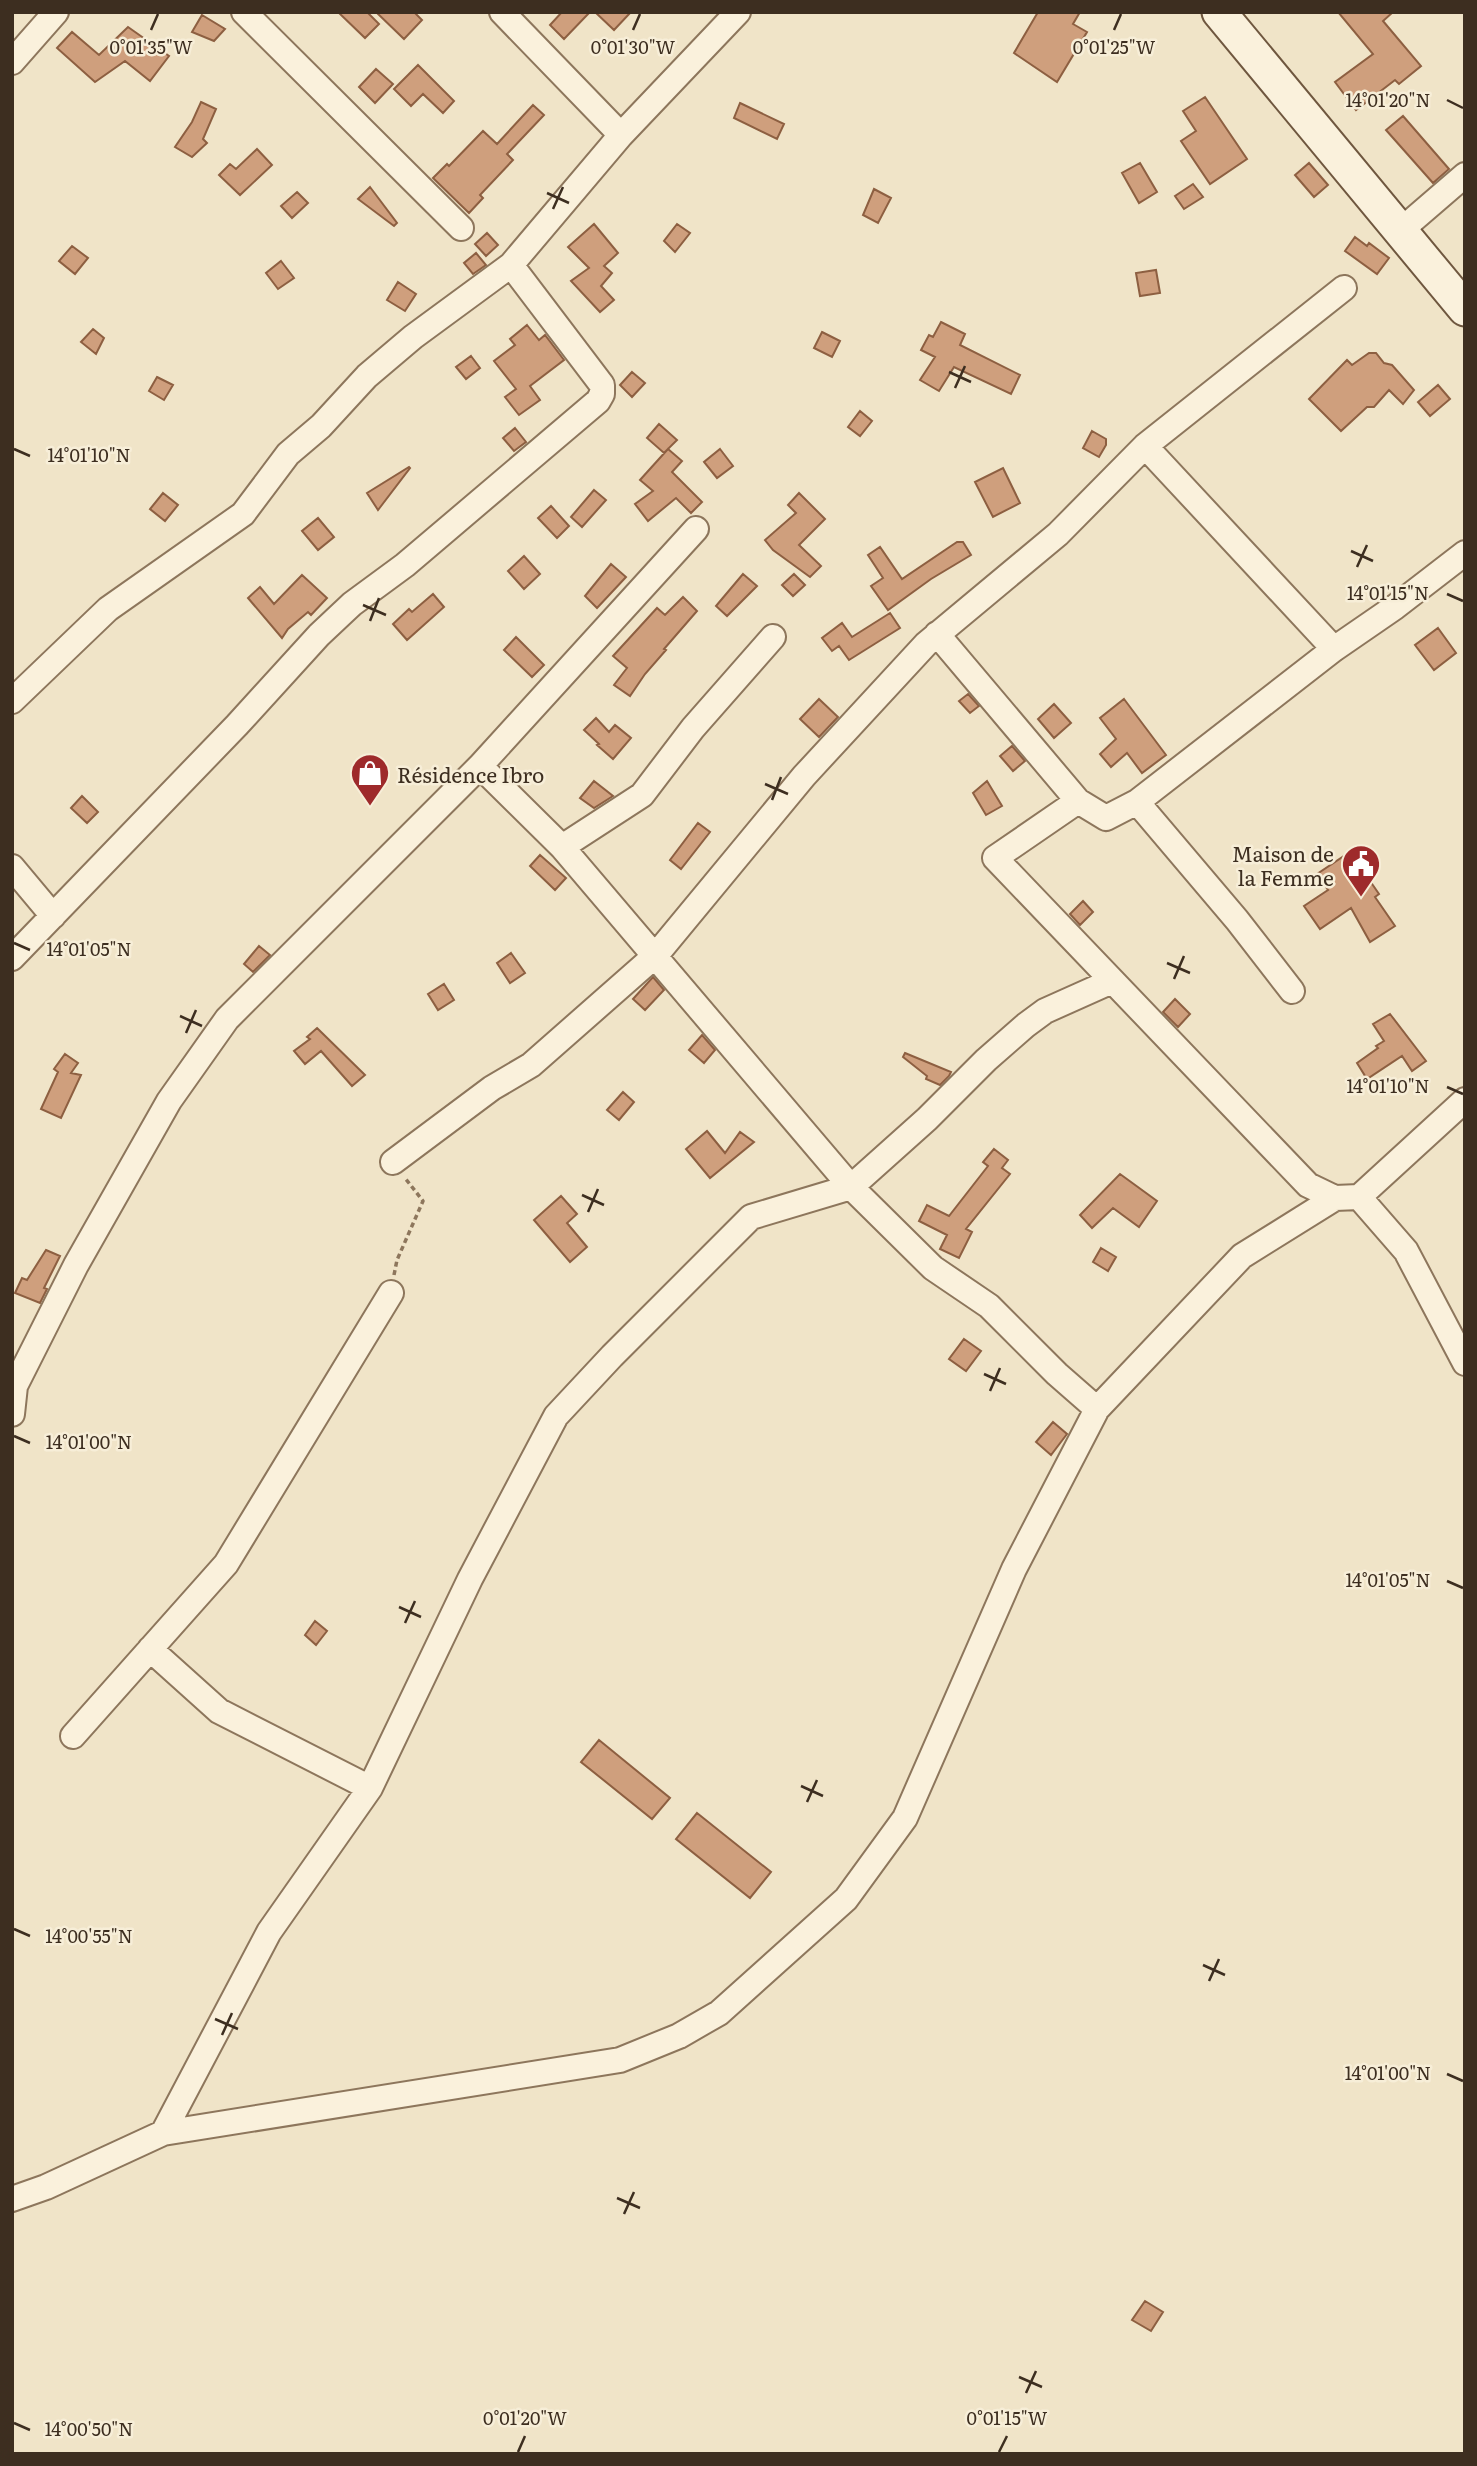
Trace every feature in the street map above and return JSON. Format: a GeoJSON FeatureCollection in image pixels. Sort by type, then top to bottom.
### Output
{"type":"FeatureCollection","features":[{"type":"Feature","properties":{"kind":"main road"},"geometry":{"type":"LineString","coordinates":[[1219,12],[1465,309]]}},
{"type":"Feature","properties":{"kind":"street"},"geometry":{"type":"LineString","coordinates":[[12,62],[56,12]]}},
{"type":"Feature","properties":{"kind":"street"},"geometry":{"type":"LineString","coordinates":[[244,12],[461,228]]}},
{"type":"Feature","properties":{"kind":"street"},"geometry":{"type":"LineString","coordinates":[[502,12],[621,135]]}},
{"type":"Feature","properties":{"kind":"street"},"geometry":{"type":"LineString","coordinates":[[12,701],[108,609],[243,514],[288,454],[321,426],[367,376],[413,337],[511,265],[621,135],[738,12]]}},
{"type":"Feature","properties":{"kind":"street"},"geometry":{"type":"LineString","coordinates":[[1400,231],[1465,175]]}},
{"type":"Feature","properties":{"kind":"street"},"geometry":{"type":"LineString","coordinates":[[12,958],[237,725],[319,635],[352,604],[405,565],[598,401],[602,394],[602,385],[511,265]]}},
{"type":"Feature","properties":{"kind":"street"},"geometry":{"type":"LineString","coordinates":[[393,1162],[492,1088],[531,1065],[656,955],[804,776],[937,634],[1058,534],[1145,446],[1344,288]]}},
{"type":"Feature","properties":{"kind":"street"},"geometry":{"type":"LineString","coordinates":[[1145,446],[1334,649]]}},
{"type":"Feature","properties":{"kind":"street"},"geometry":{"type":"LineString","coordinates":[[12,1414],[15,1386],[76,1265],[169,1101],[227,1019],[480,766],[696,529]]}},
{"type":"Feature","properties":{"kind":"street"},"geometry":{"type":"LineString","coordinates":[[937,634],[1078,801],[1106,818],[1137,802],[1334,649],[1395,607],[1465,553]]}},
{"type":"Feature","properties":{"kind":"street"},"geometry":{"type":"LineString","coordinates":[[562,847],[642,795],[693,728],[773,637]]}},
{"type":"Feature","properties":{"kind":"street"},"geometry":{"type":"LineString","coordinates":[[480,766],[562,847],[851,1187],[933,1268],[989,1306],[1057,1374],[1097,1409]]}},
{"type":"Feature","properties":{"kind":"street"},"geometry":{"type":"LineString","coordinates":[[1078,801],[995,858],[1308,1185],[1347,1198],[1406,1251],[1465,1363]]}},
{"type":"Feature","properties":{"kind":"street"},"geometry":{"type":"LineString","coordinates":[[1137,802],[1237,920],[1292,991]]}},
{"type":"Feature","properties":{"kind":"street"},"geometry":{"type":"LineString","coordinates":[[12,867],[53,916]]}},
{"type":"Feature","properties":{"kind":"street"},"geometry":{"type":"LineString","coordinates":[[163,2133],[269,1932],[370,1788],[470,1579],[556,1416],[751,1217],[851,1187],[1026,1025],[1045,1012],[1112,981]]}},
{"type":"Feature","properties":{"kind":"street"},"geometry":{"type":"LineString","coordinates":[[12,2199],[46,2187],[163,2133],[620,2060],[679,2036],[719,2013],[846,1899],[905,1818],[1014,1569],[1097,1409],[1242,1256],[1347,1198],[1465,1100]]}},
{"type":"Feature","properties":{"kind":"street"},"geometry":{"type":"LineString","coordinates":[[73,1736],[226,1564],[391,1293]]}},
{"type":"Feature","properties":{"kind":"street"},"geometry":{"type":"LineString","coordinates":[[150,1650],[219,1710],[370,1788]]}},
{"type":"Feature","properties":{"kind":"path"},"geometry":{"type":"LineString","coordinates":[[391,1293],[397,1260],[423,1201],[393,1162]]}},
{"type":"Feature","properties":{"kind":"building"},"geometry":{"type":"Polygon","coordinates":[[[338,12],[367,12],[379,24],[365,38],[338,12]]]}},
{"type":"Feature","properties":{"kind":"building"},"geometry":{"type":"Polygon","coordinates":[[[376,12],[414,12],[422,20],[404,39],[376,12]]]}},
{"type":"Feature","properties":{"kind":"building"},"geometry":{"type":"Polygon","coordinates":[[[562,12],[590,12],[564,39],[550,25],[562,12]]]}},
{"type":"Feature","properties":{"kind":"building"},"geometry":{"type":"Polygon","coordinates":[[[595,12],[631,12],[614,30],[595,12]]]}},
{"type":"Feature","properties":{"kind":"building"},"geometry":{"type":"Polygon","coordinates":[[[1038,12],[1080,12],[1073,24],[1087,32],[1057,82],[1014,53],[1038,12]]]}},
{"type":"Feature","properties":{"kind":"building"},"geometry":{"type":"Polygon","coordinates":[[[1338,12],[1393,12],[1383,21],[1421,66],[1399,84],[1395,80],[1356,110],[1335,82],[1373,54],[1338,12]]]}},
{"type":"Feature","properties":{"kind":"building"},"geometry":{"type":"Polygon","coordinates":[[[202,15],[225,29],[214,41],[192,32],[202,15]]]}},
{"type":"Feature","properties":{"kind":"building"},"geometry":{"type":"Polygon","coordinates":[[[128,27],[169,56],[150,81],[125,61],[95,82],[57,48],[72,32],[99,55],[128,27]]]}},
{"type":"Feature","properties":{"kind":"building"},"geometry":{"type":"Polygon","coordinates":[[[418,65],[454,101],[443,113],[423,94],[411,106],[394,89],[418,65]]]}},
{"type":"Feature","properties":{"kind":"building"},"geometry":{"type":"Polygon","coordinates":[[[376,69],[393,84],[375,103],[359,87],[376,69]]]}},
{"type":"Feature","properties":{"kind":"building"},"geometry":{"type":"Polygon","coordinates":[[[1205,97],[1247,159],[1210,184],[1181,141],[1196,131],[1183,111],[1205,97]]]}},
{"type":"Feature","properties":{"kind":"building"},"geometry":{"type":"Polygon","coordinates":[[[201,102],[216,109],[203,139],[207,143],[192,157],[175,147],[192,122],[201,102]]]}},
{"type":"Feature","properties":{"kind":"building"},"geometry":{"type":"Polygon","coordinates":[[[740,103],[784,124],[777,139],[734,118],[740,103]]]}},
{"type":"Feature","properties":{"kind":"building"},"geometry":{"type":"Polygon","coordinates":[[[533,105],[544,115],[507,154],[513,160],[480,195],[483,198],[469,213],[433,178],[447,164],[449,166],[483,131],[497,144],[533,105]]]}},
{"type":"Feature","properties":{"kind":"building"},"geometry":{"type":"Polygon","coordinates":[[[1403,116],[1449,169],[1433,183],[1386,130],[1403,116]]]}},
{"type":"Feature","properties":{"kind":"building"},"geometry":{"type":"Polygon","coordinates":[[[257,149],[272,165],[240,195],[219,175],[230,164],[236,169],[257,149]]]}},
{"type":"Feature","properties":{"kind":"building"},"geometry":{"type":"Polygon","coordinates":[[[1140,163],[1157,192],[1139,203],[1122,173],[1140,163]]]}},
{"type":"Feature","properties":{"kind":"building"},"geometry":{"type":"Polygon","coordinates":[[[1309,163],[1328,185],[1314,197],[1295,175],[1309,163]]]}},
{"type":"Feature","properties":{"kind":"building"},"geometry":{"type":"Polygon","coordinates":[[[1193,184],[1203,197],[1184,209],[1175,196],[1193,184]]]}},
{"type":"Feature","properties":{"kind":"building"},"geometry":{"type":"Polygon","coordinates":[[[370,187],[397,223],[394,226],[358,199],[370,187]]]}},
{"type":"Feature","properties":{"kind":"building"},"geometry":{"type":"Polygon","coordinates":[[[874,189],[891,198],[878,223],[863,215],[874,189]]]}},
{"type":"Feature","properties":{"kind":"building"},"geometry":{"type":"Polygon","coordinates":[[[297,192],[308,203],[292,218],[281,206],[297,192]]]}},
{"type":"Feature","properties":{"kind":"building"},"geometry":{"type":"Polygon","coordinates":[[[594,224],[618,253],[604,266],[612,273],[601,286],[614,300],[600,312],[571,281],[589,268],[568,247],[594,224]]]}},
{"type":"Feature","properties":{"kind":"building"},"geometry":{"type":"Polygon","coordinates":[[[677,224],[690,233],[675,252],[664,241],[677,224]]]}},
{"type":"Feature","properties":{"kind":"building"},"geometry":{"type":"Polygon","coordinates":[[[487,233],[498,245],[486,256],[475,244],[487,233]]]}},
{"type":"Feature","properties":{"kind":"building"},"geometry":{"type":"Polygon","coordinates":[[[1355,237],[1367,246],[1369,243],[1389,258],[1377,274],[1345,251],[1355,237]]]}},
{"type":"Feature","properties":{"kind":"building"},"geometry":{"type":"Polygon","coordinates":[[[72,246],[88,258],[75,274],[59,261],[72,246]]]}},
{"type":"Feature","properties":{"kind":"building"},"geometry":{"type":"Polygon","coordinates":[[[476,253],[486,265],[473,274],[464,263],[476,253]]]}},
{"type":"Feature","properties":{"kind":"building"},"geometry":{"type":"Polygon","coordinates":[[[281,261],[294,278],[278,289],[266,273],[281,261]]]}},
{"type":"Feature","properties":{"kind":"building"},"geometry":{"type":"Polygon","coordinates":[[[1156,270],[1160,293],[1140,296],[1136,273],[1156,270]]]}},
{"type":"Feature","properties":{"kind":"building"},"geometry":{"type":"Polygon","coordinates":[[[398,282],[416,294],[405,311],[387,300],[398,282]]]}},
{"type":"Feature","properties":{"kind":"building"},"geometry":{"type":"Polygon","coordinates":[[[941,322],[965,334],[960,345],[1020,375],[1011,394],[954,367],[939,391],[920,380],[935,357],[921,350],[929,335],[933,337],[941,322]]]}},
{"type":"Feature","properties":{"kind":"building"},"geometry":{"type":"Polygon","coordinates":[[[527,325],[539,340],[545,335],[564,360],[530,386],[540,400],[519,415],[505,397],[516,389],[494,361],[515,345],[510,339],[527,325]]]}},
{"type":"Feature","properties":{"kind":"building"},"geometry":{"type":"Polygon","coordinates":[[[93,329],[104,338],[96,354],[81,342],[93,329]]]}},
{"type":"Feature","properties":{"kind":"building"},"geometry":{"type":"Polygon","coordinates":[[[822,332],[840,341],[832,357],[814,348],[822,332]]]}},
{"type":"Feature","properties":{"kind":"building"},"geometry":{"type":"Polygon","coordinates":[[[1369,353],[1376,353],[1384,363],[1392,365],[1414,390],[1403,404],[1389,390],[1374,407],[1367,407],[1341,431],[1309,399],[1347,360],[1352,365],[1369,353]]]}},
{"type":"Feature","properties":{"kind":"building"},"geometry":{"type":"Polygon","coordinates":[[[471,356],[480,368],[466,379],[456,367],[471,356]]]}},
{"type":"Feature","properties":{"kind":"building"},"geometry":{"type":"Polygon","coordinates":[[[632,372],[645,383],[632,397],[620,385],[632,372]]]}},
{"type":"Feature","properties":{"kind":"building"},"geometry":{"type":"Polygon","coordinates":[[[157,377],[173,385],[164,400],[149,391],[157,377]]]}},
{"type":"Feature","properties":{"kind":"building"},"geometry":{"type":"Polygon","coordinates":[[[1438,385],[1450,399],[1430,416],[1418,402],[1438,385]]]}},
{"type":"Feature","properties":{"kind":"building"},"geometry":{"type":"Polygon","coordinates":[[[860,411],[872,421],[860,436],[848,427],[860,411]]]}},
{"type":"Feature","properties":{"kind":"building"},"geometry":{"type":"Polygon","coordinates":[[[659,424],[677,440],[664,453],[647,438],[659,424]]]}},
{"type":"Feature","properties":{"kind":"building"},"geometry":{"type":"Polygon","coordinates":[[[515,428],[526,442],[514,451],[503,438],[515,428]]]}},
{"type":"Feature","properties":{"kind":"building"},"geometry":{"type":"Polygon","coordinates":[[[1092,431],[1106,439],[1106,445],[1099,457],[1083,448],[1092,431]]]}},
{"type":"Feature","properties":{"kind":"building"},"geometry":{"type":"Polygon","coordinates":[[[668,449],[682,461],[672,472],[702,502],[691,513],[676,498],[648,521],[635,504],[653,491],[640,480],[668,449]]]}},
{"type":"Feature","properties":{"kind":"building"},"geometry":{"type":"Polygon","coordinates":[[[720,449],[733,466],[717,478],[704,462],[720,449]]]}},
{"type":"Feature","properties":{"kind":"building"},"geometry":{"type":"Polygon","coordinates":[[[410,468],[378,510],[367,493],[410,468]]]}},
{"type":"Feature","properties":{"kind":"building"},"geometry":{"type":"Polygon","coordinates":[[[1003,468],[1020,503],[993,517],[975,482],[1003,468]]]}},
{"type":"Feature","properties":{"kind":"building"},"geometry":{"type":"Polygon","coordinates":[[[594,490],[606,500],[582,527],[571,517],[594,490]]]}},
{"type":"Feature","properties":{"kind":"building"},"geometry":{"type":"Polygon","coordinates":[[[163,493],[178,505],[165,521],[150,509],[163,493]]]}},
{"type":"Feature","properties":{"kind":"building"},"geometry":{"type":"Polygon","coordinates":[[[799,493],[825,519],[799,545],[821,566],[810,577],[773,550],[765,540],[796,513],[788,505],[799,493]]]}},
{"type":"Feature","properties":{"kind":"building"},"geometry":{"type":"Polygon","coordinates":[[[551,506],[569,526],[557,538],[538,518],[551,506]]]}},
{"type":"Feature","properties":{"kind":"building"},"geometry":{"type":"Polygon","coordinates":[[[318,518],[334,537],[318,550],[302,531],[318,518]]]}},
{"type":"Feature","properties":{"kind":"building"},"geometry":{"type":"Polygon","coordinates":[[[957,542],[963,542],[971,555],[888,610],[871,586],[883,578],[868,555],[880,547],[902,579],[957,542]]]}},
{"type":"Feature","properties":{"kind":"building"},"geometry":{"type":"Polygon","coordinates":[[[524,556],[540,574],[524,589],[508,571],[524,556]]]}},
{"type":"Feature","properties":{"kind":"building"},"geometry":{"type":"Polygon","coordinates":[[[611,564],[626,577],[597,608],[585,596],[611,564]]]}},
{"type":"Feature","properties":{"kind":"building"},"geometry":{"type":"Polygon","coordinates":[[[743,574],[757,586],[727,616],[716,606],[743,574]]]}},
{"type":"Feature","properties":{"kind":"building"},"geometry":{"type":"Polygon","coordinates":[[[794,574],[805,585],[793,596],[782,585],[794,574]]]}},
{"type":"Feature","properties":{"kind":"building"},"geometry":{"type":"Polygon","coordinates":[[[302,575],[327,598],[311,615],[308,612],[288,629],[282,638],[248,598],[260,587],[274,604],[302,575]]]}},
{"type":"Feature","properties":{"kind":"building"},"geometry":{"type":"Polygon","coordinates":[[[433,594],[444,607],[407,640],[393,624],[409,609],[412,612],[433,594]]]}},
{"type":"Feature","properties":{"kind":"building"},"geometry":{"type":"Polygon","coordinates":[[[683,597],[697,611],[664,649],[666,650],[630,696],[614,685],[627,668],[613,656],[657,608],[665,615],[683,597]]]}},
{"type":"Feature","properties":{"kind":"building"},"geometry":{"type":"Polygon","coordinates":[[[890,613],[900,628],[849,660],[839,646],[832,651],[822,638],[842,623],[852,637],[890,613]]]}},
{"type":"Feature","properties":{"kind":"building"},"geometry":{"type":"Polygon","coordinates":[[[1438,628],[1456,653],[1434,670],[1415,645],[1438,628]]]}},
{"type":"Feature","properties":{"kind":"building"},"geometry":{"type":"Polygon","coordinates":[[[516,637],[544,665],[532,677],[504,650],[516,637]]]}},
{"type":"Feature","properties":{"kind":"building"},"geometry":{"type":"Polygon","coordinates":[[[968,694],[979,706],[970,713],[959,701],[968,694]]]}},
{"type":"Feature","properties":{"kind":"building"},"geometry":{"type":"Polygon","coordinates":[[[819,699],[838,717],[819,737],[800,719],[819,699]]]}},
{"type":"Feature","properties":{"kind":"building"},"geometry":{"type":"Polygon","coordinates":[[[1124,699],[1166,755],[1142,773],[1127,753],[1111,767],[1100,754],[1116,739],[1100,718],[1124,699]]]}},
{"type":"Feature","properties":{"kind":"building"},"geometry":{"type":"Polygon","coordinates":[[[1054,704],[1071,723],[1054,738],[1038,719],[1054,704]]]}},
{"type":"Feature","properties":{"kind":"building"},"geometry":{"type":"Polygon","coordinates":[[[596,718],[609,732],[615,725],[631,738],[613,759],[584,730],[596,718]]]}},
{"type":"Feature","properties":{"kind":"building"},"geometry":{"type":"Polygon","coordinates":[[[1012,746],[1025,761],[1013,771],[1000,756],[1012,746]]]}},
{"type":"Feature","properties":{"kind":"building"},"geometry":{"type":"Polygon","coordinates":[[[594,781],[613,796],[594,808],[580,798],[594,781]]]}},
{"type":"Feature","properties":{"kind":"building"},"geometry":{"type":"Polygon","coordinates":[[[987,781],[1002,806],[986,815],[973,793],[987,781]]]}},
{"type":"Feature","properties":{"kind":"building"},"geometry":{"type":"Polygon","coordinates":[[[82,796],[98,812],[87,823],[71,808],[82,796]]]}},
{"type":"Feature","properties":{"kind":"building"},"geometry":{"type":"Polygon","coordinates":[[[698,823],[710,832],[681,869],[670,860],[698,823]]]}},
{"type":"Feature","properties":{"kind":"building"},"geometry":{"type":"Polygon","coordinates":[[[1350,852],[1379,894],[1375,897],[1395,926],[1370,942],[1351,908],[1320,929],[1304,906],[1328,890],[1317,874],[1350,852]]]}},
{"type":"Feature","properties":{"kind":"building"},"geometry":{"type":"Polygon","coordinates":[[[540,855],[566,878],[555,890],[530,866],[540,855]]]}},
{"type":"Feature","properties":{"kind":"building"},"geometry":{"type":"Polygon","coordinates":[[[1083,901],[1093,912],[1080,925],[1070,914],[1083,901]]]}},
{"type":"Feature","properties":{"kind":"building"},"geometry":{"type":"Polygon","coordinates":[[[259,946],[270,955],[253,972],[244,964],[259,946]]]}},
{"type":"Feature","properties":{"kind":"building"},"geometry":{"type":"Polygon","coordinates":[[[511,953],[525,973],[510,983],[497,963],[511,953]]]}},
{"type":"Feature","properties":{"kind":"building"},"geometry":{"type":"Polygon","coordinates":[[[653,977],[664,990],[645,1010],[633,999],[653,977]]]}},
{"type":"Feature","properties":{"kind":"building"},"geometry":{"type":"Polygon","coordinates":[[[444,984],[454,1000],[438,1010],[428,994],[444,984]]]}},
{"type":"Feature","properties":{"kind":"building"},"geometry":{"type":"Polygon","coordinates":[[[1175,999],[1190,1014],[1178,1027],[1163,1012],[1175,999]]]}},
{"type":"Feature","properties":{"kind":"building"},"geometry":{"type":"Polygon","coordinates":[[[1390,1014],[1426,1061],[1412,1071],[1402,1056],[1367,1079],[1357,1063],[1384,1041],[1373,1024],[1390,1014]]]}},
{"type":"Feature","properties":{"kind":"building"},"geometry":{"type":"Polygon","coordinates":[[[317,1028],[365,1075],[352,1086],[321,1051],[305,1064],[294,1051],[310,1039],[307,1037],[317,1028]]]}},
{"type":"Feature","properties":{"kind":"building"},"geometry":{"type":"Polygon","coordinates":[[[702,1035],[715,1050],[704,1063],[689,1050],[702,1035]]]}},
{"type":"Feature","properties":{"kind":"building"},"geometry":{"type":"Polygon","coordinates":[[[905,1053],[951,1072],[940,1085],[926,1079],[927,1076],[903,1057],[905,1053]]]}},
{"type":"Feature","properties":{"kind":"building"},"geometry":{"type":"Polygon","coordinates":[[[65,1054],[78,1063],[71,1073],[81,1075],[61,1118],[41,1109],[58,1072],[54,1069],[65,1054]]]}},
{"type":"Feature","properties":{"kind":"building"},"geometry":{"type":"Polygon","coordinates":[[[623,1092],[634,1102],[619,1120],[607,1110],[623,1092]]]}},
{"type":"Feature","properties":{"kind":"building"},"geometry":{"type":"Polygon","coordinates":[[[707,1131],[725,1153],[740,1132],[754,1142],[710,1178],[686,1149],[707,1131]]]}},
{"type":"Feature","properties":{"kind":"building"},"geometry":{"type":"Polygon","coordinates":[[[994,1149],[1008,1160],[1002,1168],[1010,1174],[966,1229],[972,1232],[959,1258],[940,1249],[947,1235],[919,1221],[927,1205],[949,1216],[988,1166],[983,1162],[994,1149]]]}},
{"type":"Feature","properties":{"kind":"building"},"geometry":{"type":"Polygon","coordinates":[[[1120,1174],[1157,1201],[1139,1227],[1113,1208],[1092,1228],[1080,1215],[1120,1174]]]}},
{"type":"Feature","properties":{"kind":"building"},"geometry":{"type":"Polygon","coordinates":[[[561,1196],[577,1214],[567,1223],[587,1247],[570,1262],[534,1220],[561,1196]]]}},
{"type":"Feature","properties":{"kind":"building"},"geometry":{"type":"Polygon","coordinates":[[[1101,1248],[1116,1257],[1108,1271],[1093,1262],[1101,1248]]]}},
{"type":"Feature","properties":{"kind":"building"},"geometry":{"type":"Polygon","coordinates":[[[46,1250],[60,1256],[44,1288],[47,1289],[40,1303],[15,1293],[22,1278],[27,1280],[46,1250]]]}},
{"type":"Feature","properties":{"kind":"building"},"geometry":{"type":"Polygon","coordinates":[[[964,1339],[981,1351],[966,1371],[949,1359],[964,1339]]]}},
{"type":"Feature","properties":{"kind":"building"},"geometry":{"type":"Polygon","coordinates":[[[1053,1422],[1067,1434],[1051,1455],[1036,1442],[1053,1422]]]}},
{"type":"Feature","properties":{"kind":"building"},"geometry":{"type":"Polygon","coordinates":[[[315,1621],[327,1631],[316,1645],[305,1635],[315,1621]]]}},
{"type":"Feature","properties":{"kind":"building"},"geometry":{"type":"Polygon","coordinates":[[[599,1740],[670,1798],[652,1819],[581,1762],[599,1740]]]}},
{"type":"Feature","properties":{"kind":"building"},"geometry":{"type":"Polygon","coordinates":[[[697,1813],[771,1872],[750,1898],[676,1839],[697,1813]]]}},
{"type":"Feature","properties":{"kind":"building"},"geometry":{"type":"Polygon","coordinates":[[[1145,2301],[1163,2312],[1151,2331],[1132,2320],[1145,2301]]]}},
{"type":"Feature","properties":{"kind":"place","name":"Résidence Ibro"},"geometry":{"type":"Point","coordinates":[370,807]}},
{"type":"Feature","properties":{"kind":"place","name":"Maison de la Femme"},"geometry":{"type":"Point","coordinates":[1361,898]}}]}
